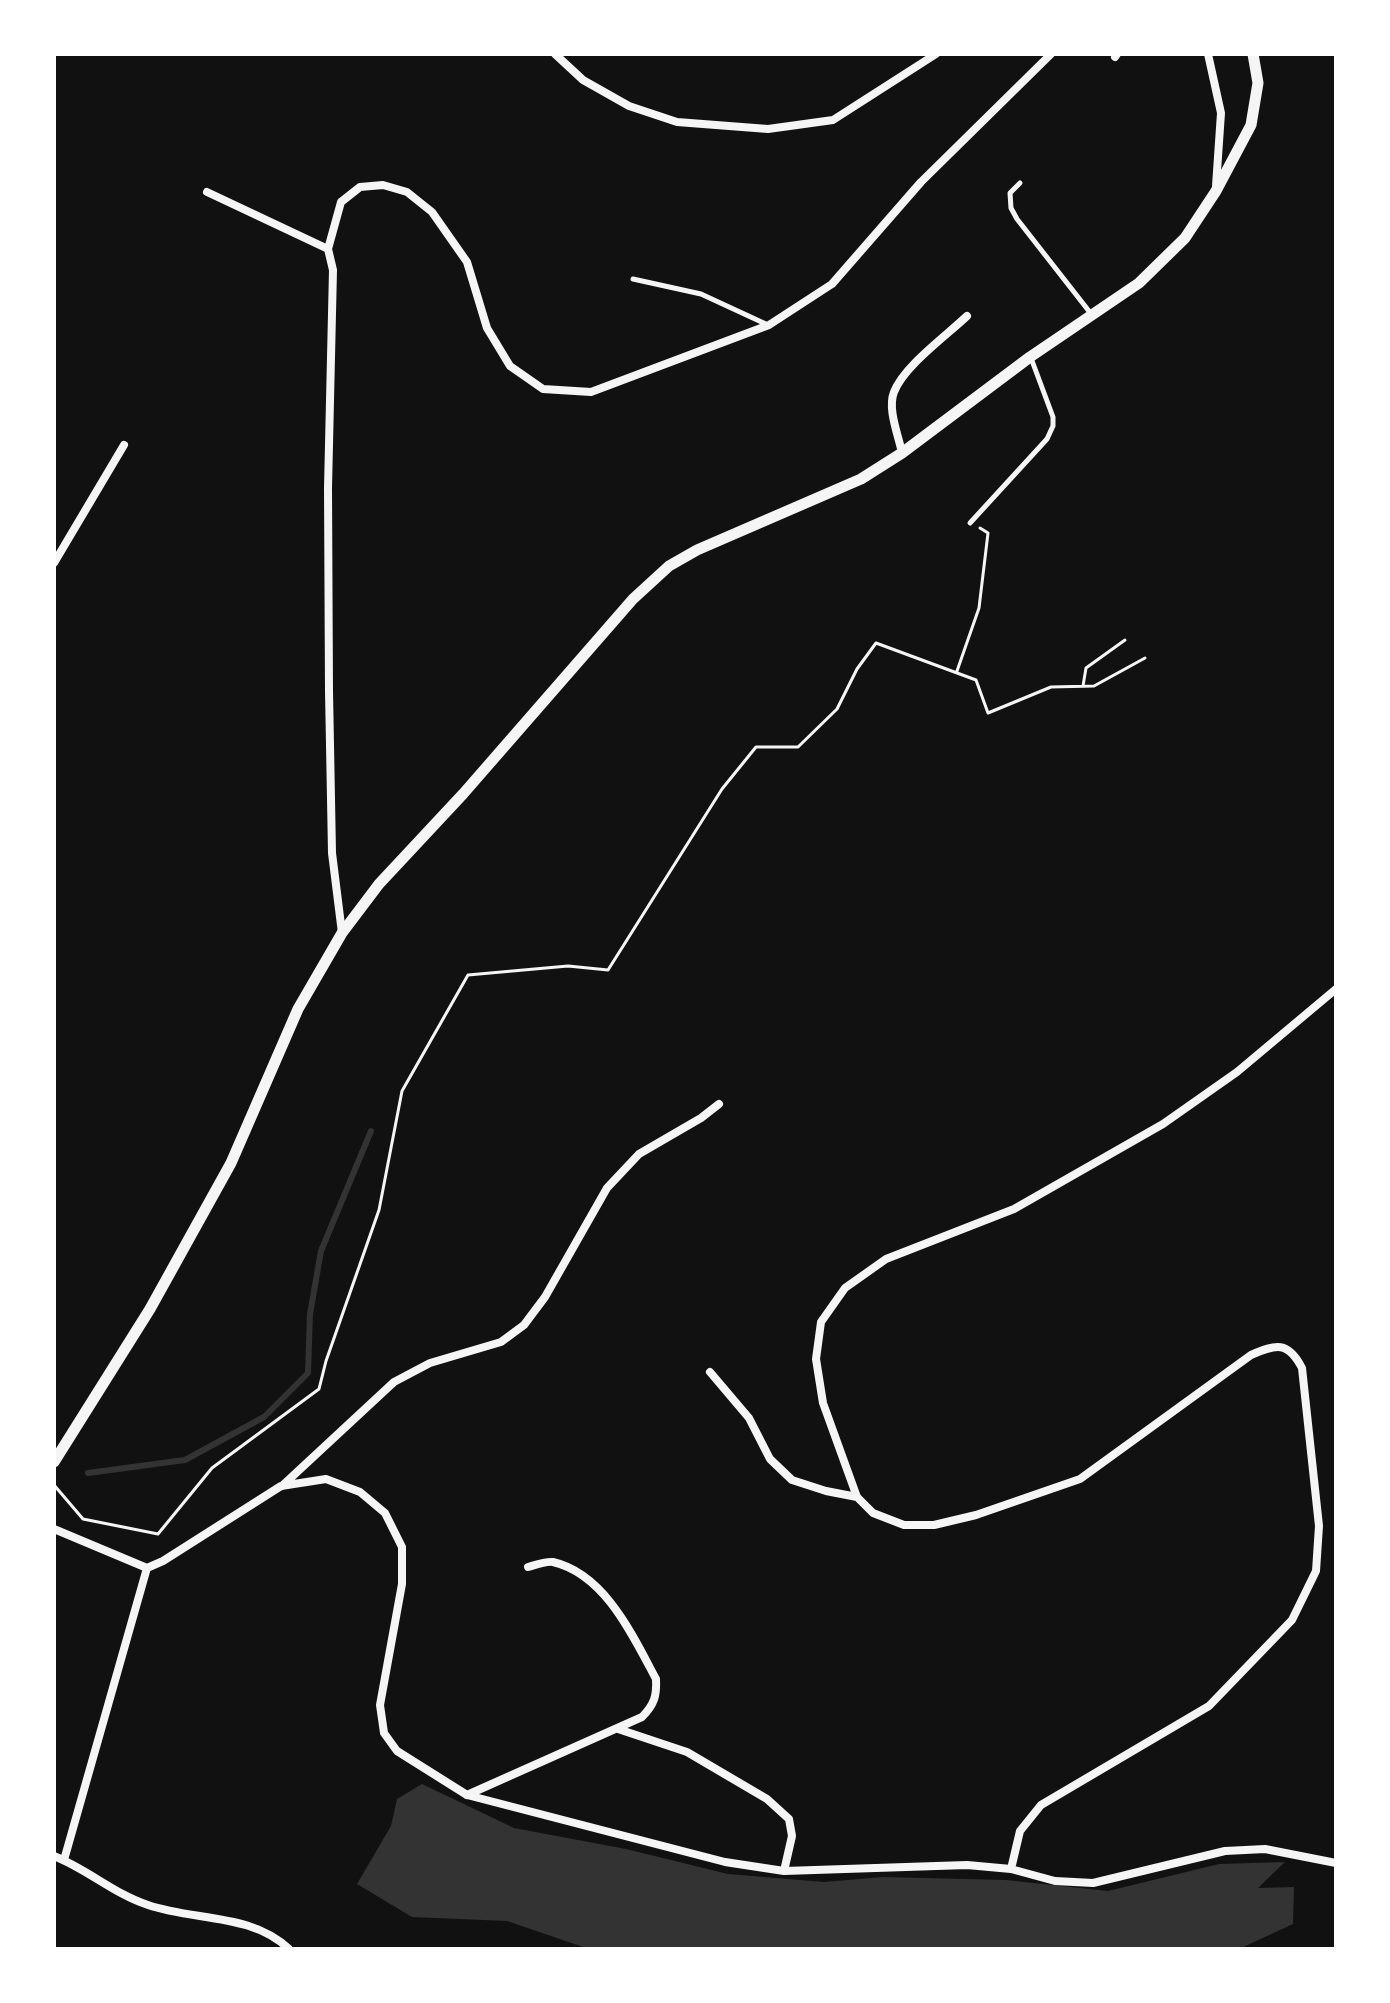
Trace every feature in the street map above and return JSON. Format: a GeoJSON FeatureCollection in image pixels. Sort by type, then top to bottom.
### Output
{"type":"FeatureCollection","features":[{"type":"Feature","properties":{"kind":"street"},"geometry":{"type":"LineString","coordinates":[[555,54],[583,80],[629,106],[677,122],[768,129],[833,120],[936,54]]}},
{"type":"Feature","properties":{"kind":"street"},"geometry":{"type":"LineString","coordinates":[[342,933],[332,853],[328,488],[333,270],[328,249],[341,202],[360,187],[383,185],[407,192],[432,212],[467,262],[487,328],[510,366],[543,389],[591,392],[769,325],[832,284],[921,182],[1051,54]]}},
{"type":"Feature","properties":{"kind":"street"},"geometry":{"type":"LineString","coordinates":[[1208,54],[1221,113],[1216,191]]}},
{"type":"Feature","properties":{"kind":"street"},"geometry":{"type":"LineString","coordinates":[[54,1462],[150,1309],[231,1163],[298,1009],[342,933],[379,884],[463,794],[633,599],[669,566],[697,550],[861,479],[1139,283],[1185,238],[1216,191],[1251,125],[1258,83],[1253,54]]}},
{"type":"Feature","properties":{"kind":"street"},"geometry":{"type":"LineString","coordinates":[[207,192],[328,249]]}},
{"type":"Feature","properties":{"kind":"street"},"geometry":{"type":"LineString","coordinates":[[902,453],[893,394],[906,374],[967,316]]}},
{"type":"Feature","properties":{"kind":"street"},"geometry":{"type":"LineString","coordinates":[[54,563],[124,445]]}},
{"type":"Feature","properties":{"kind":"street"},"geometry":{"type":"LineString","coordinates":[[1011,1869],[1020,1831],[1041,1805],[1209,1706],[1292,1620],[1316,1571],[1319,1526],[1302,1368],[1296,1355],[1282,1346],[1270,1347],[1251,1355],[1080,1479],[976,1515],[934,1525],[904,1525],[873,1513],[857,1497],[823,1403],[816,1359],[821,1322],[845,1288],[886,1259],[1014,1209],[1163,1124],[1237,1072],[1336,989]]}},
{"type":"Feature","properties":{"kind":"street"},"geometry":{"type":"LineString","coordinates":[[54,1529],[147,1568],[281,1486],[394,1382],[430,1363],[501,1342],[524,1325],[545,1297],[607,1188],[639,1154],[719,1104]]}},
{"type":"Feature","properties":{"kind":"street"},"geometry":{"type":"LineString","coordinates":[[710,1372],[749,1418],[770,1459],[792,1480],[857,1497]]}},
{"type":"Feature","properties":{"kind":"street"},"geometry":{"type":"LineString","coordinates":[[281,1486],[326,1479],[360,1492],[385,1513],[402,1547],[402,1584],[380,1705],[384,1733],[397,1751],[467,1795],[725,1862],[784,1871],[967,1865],[1011,1869],[1055,1881],[1093,1883],[1225,1851],[1265,1849],[1336,1863]]}},
{"type":"Feature","properties":{"kind":"street"},"geometry":{"type":"LineString","coordinates":[[467,1795],[642,1717],[651,1708],[657,1694],[656,1679],[645,1657],[607,1597],[578,1574],[551,1561],[528,1567]]}},
{"type":"Feature","properties":{"kind":"street"},"geometry":{"type":"LineString","coordinates":[[64,1860],[147,1568]]}},
{"type":"Feature","properties":{"kind":"street"},"geometry":{"type":"LineString","coordinates":[[618,1729],[687,1752],[767,1799],[789,1819],[792,1836],[784,1871]]}},
{"type":"Feature","properties":{"kind":"street"},"geometry":{"type":"LineString","coordinates":[[54,1856],[147,1905],[249,1924],[276,1937],[289,1949]]}},
{"type":"Feature","properties":{"kind":"lane"},"geometry":{"type":"LineString","coordinates":[[1020,183],[1010,193],[1011,208],[1017,219],[1092,315]]}},
{"type":"Feature","properties":{"kind":"lane"},"geometry":{"type":"LineString","coordinates":[[633,279],[701,294],[769,325]]}},
{"type":"Feature","properties":{"kind":"lane"},"geometry":{"type":"LineString","coordinates":[[970,523],[1047,439],[1053,426],[1053,417],[1030,357]]}},
{"type":"Feature","properties":{"kind":"path"},"geometry":{"type":"LineString","coordinates":[[957,671],[979,608],[988,533],[970,523]]}},
{"type":"Feature","properties":{"kind":"path"},"geometry":{"type":"LineString","coordinates":[[1083,686],[1086,668],[1125,640]]}},
{"type":"Feature","properties":{"kind":"path"},"geometry":{"type":"LineString","coordinates":[[54,1485],[83,1519],[158,1534],[212,1468],[319,1389],[379,1210],[402,1091],[468,975],[568,966],[608,970],[722,789],[747,757],[756,747],[798,747],[837,709],[857,669],[876,643],[976,680],[988,713],[1051,687],[1094,686],[1145,658]]}},
{"type":"Feature","properties":{"kind":"shaded area"},"geometry":{"type":"Polygon","coordinates":[[[422,1784],[514,1828],[626,1849],[728,1874],[824,1882],[883,1877],[1006,1880],[1108,1891],[1219,1864],[1285,1862],[1258,1888],[1294,1887],[1293,1924],[1239,1949],[589,1949],[507,1921],[412,1917],[357,1884],[391,1826],[397,1799],[422,1784]]]}},
{"type":"Feature","properties":{"kind":"waterway"},"geometry":{"type":"LineString","coordinates":[[88,1473],[185,1460],[264,1417],[308,1373],[310,1314],[321,1251],[371,1131]]}}]}
